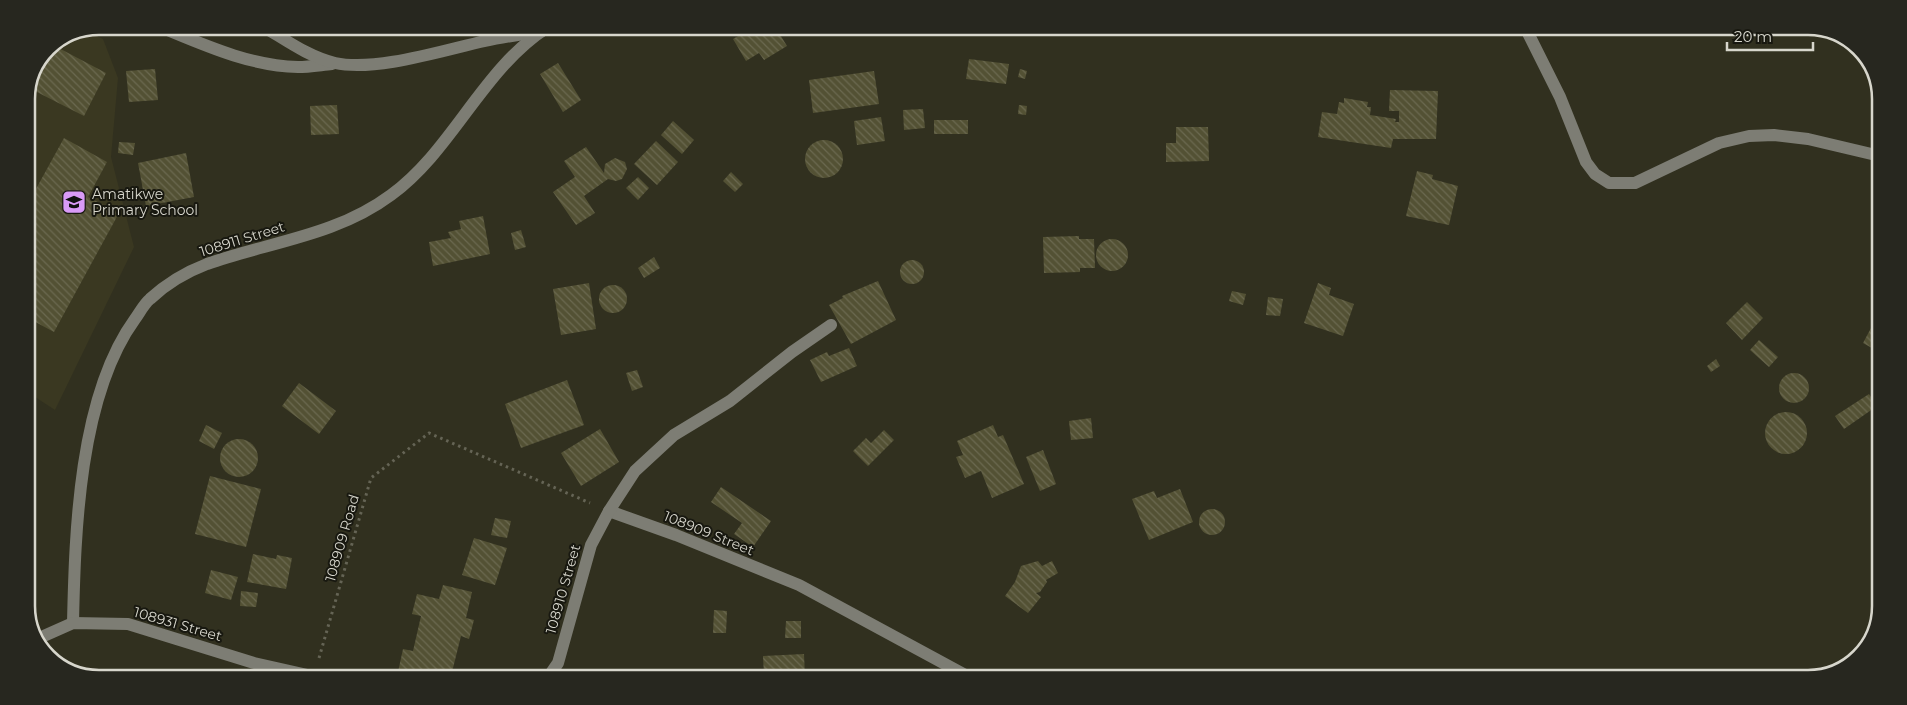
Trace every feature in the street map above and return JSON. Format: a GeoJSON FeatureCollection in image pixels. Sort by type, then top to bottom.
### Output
{"type":"FeatureCollection","features":[{"type":"Feature","properties":{"kind":"street"},"geometry":{"type":"LineString","coordinates":[[180,35],[213,49],[276,64],[298,66],[386,62],[516,35]]}},
{"type":"Feature","properties":{"kind":"street"},"geometry":{"type":"LineString","coordinates":[[277,35],[295,46],[337,63]]}},
{"type":"Feature","properties":{"kind":"street","name":"108911 Street"},"geometry":{"type":"LineString","coordinates":[[73,623],[74,560],[84,471],[99,394],[124,334],[149,300],[176,279],[204,265],[236,254],[318,233],[371,209],[392,194],[414,174],[491,80],[539,35]]}},
{"type":"Feature","properties":{"kind":"street"},"geometry":{"type":"LineString","coordinates":[[1531,35],[1560,97],[1586,162],[1595,174],[1609,183],[1635,183],[1719,143],[1749,136],[1774,135],[1808,139],[1872,154]]}},
{"type":"Feature","properties":{"kind":"street","name":"108910 Street"},"geometry":{"type":"LineString","coordinates":[[553,670],[558,662],[591,545],[608,512],[635,471],[674,435],[730,401],[792,352],[831,325]]}},
{"type":"Feature","properties":{"kind":"street","name":"108909 Street"},"geometry":{"type":"LineString","coordinates":[[608,512],[676,535],[799,586],[956,670]]}},
{"type":"Feature","properties":{"kind":"street","name":"108931 Street"},"geometry":{"type":"LineString","coordinates":[[43,636],[73,623],[128,624],[254,663],[306,670]]}},
{"type":"Feature","properties":{"kind":"path","name":"108909 Road"},"geometry":{"type":"LineString","coordinates":[[314,670],[371,478],[429,433],[608,512]]}},
{"type":"Feature","properties":{"kind":"shaded area","name":"Amatikwe Primary School"},"geometry":{"type":"Polygon","coordinates":[[[95,35],[103,39],[118,78],[111,157],[134,247],[55,410],[35,397],[36,86],[46,63],[63,46],[86,36],[95,35]]]}},
{"type":"Feature","properties":{"kind":"building"},"geometry":{"type":"Polygon","coordinates":[[[740,35],[780,35],[787,46],[764,60],[759,53],[746,61],[733,39],[740,35]]]}},
{"type":"Feature","properties":{"kind":"building"},"geometry":{"type":"Polygon","coordinates":[[[60,49],[106,73],[84,116],[36,91],[40,74],[46,63],[60,49]]]}},
{"type":"Feature","properties":{"kind":"building"},"geometry":{"type":"Polygon","coordinates":[[[969,59],[1009,64],[1006,84],[966,79],[969,59]]]}},
{"type":"Feature","properties":{"kind":"building"},"geometry":{"type":"Polygon","coordinates":[[[558,63],[581,100],[563,112],[540,74],[558,63]]]}},
{"type":"Feature","properties":{"kind":"building"},"geometry":{"type":"Polygon","coordinates":[[[155,69],[158,100],[129,102],[126,71],[155,69]]]}},
{"type":"Feature","properties":{"kind":"building"},"geometry":{"type":"Polygon","coordinates":[[[1020,69],[1027,71],[1025,79],[1018,77],[1020,69]]]}},
{"type":"Feature","properties":{"kind":"building"},"geometry":{"type":"Polygon","coordinates":[[[874,71],[879,104],[813,113],[809,80],[874,71]]]}},
{"type":"Feature","properties":{"kind":"building"},"geometry":{"type":"Polygon","coordinates":[[[1390,90],[1438,91],[1436,139],[1393,139],[1391,148],[1318,137],[1322,112],[1337,114],[1339,102],[1344,103],[1344,98],[1368,102],[1367,107],[1371,107],[1370,115],[1396,119],[1395,122],[1399,122],[1399,111],[1389,111],[1390,90]]]}},
{"type":"Feature","properties":{"kind":"building"},"geometry":{"type":"Polygon","coordinates":[[[337,105],[339,134],[311,135],[310,106],[337,105]]]}},
{"type":"Feature","properties":{"kind":"building"},"geometry":{"type":"Polygon","coordinates":[[[1019,105],[1027,106],[1026,115],[1018,114],[1019,105]]]}},
{"type":"Feature","properties":{"kind":"building"},"geometry":{"type":"Polygon","coordinates":[[[923,109],[925,128],[904,130],[903,110],[923,109]]]}},
{"type":"Feature","properties":{"kind":"building"},"geometry":{"type":"Polygon","coordinates":[[[881,117],[885,141],[857,145],[854,121],[881,117]]]}},
{"type":"Feature","properties":{"kind":"building"},"geometry":{"type":"Polygon","coordinates":[[[934,120],[968,120],[968,134],[934,134],[934,120]]]}},
{"type":"Feature","properties":{"kind":"building"},"geometry":{"type":"Polygon","coordinates":[[[673,121],[694,140],[682,154],[661,135],[673,121]]]}},
{"type":"Feature","properties":{"kind":"building"},"geometry":{"type":"Polygon","coordinates":[[[1176,127],[1208,127],[1209,161],[1166,162],[1166,143],[1176,143],[1176,127]]]}},
{"type":"Feature","properties":{"kind":"building"},"geometry":{"type":"Polygon","coordinates":[[[64,138],[107,162],[88,197],[119,213],[54,332],[35,322],[35,191],[64,138]]]}},
{"type":"Feature","properties":{"kind":"building"},"geometry":{"type":"Polygon","coordinates":[[[824,140],[837,146],[843,159],[837,172],[824,178],[811,172],[805,159],[811,146],[824,140]]]}},
{"type":"Feature","properties":{"kind":"building"},"geometry":{"type":"Polygon","coordinates":[[[656,141],[678,162],[657,185],[634,164],[656,141]]]}},
{"type":"Feature","properties":{"kind":"building"},"geometry":{"type":"Polygon","coordinates":[[[119,142],[135,143],[133,155],[118,153],[119,142]]]}},
{"type":"Feature","properties":{"kind":"building"},"geometry":{"type":"Polygon","coordinates":[[[586,147],[604,173],[605,164],[615,158],[625,162],[627,169],[622,179],[616,181],[608,179],[584,196],[595,213],[576,225],[553,192],[575,177],[564,161],[586,147]]]}},
{"type":"Feature","properties":{"kind":"building"},"geometry":{"type":"Polygon","coordinates":[[[186,153],[194,197],[146,206],[138,163],[186,153]]]}},
{"type":"Feature","properties":{"kind":"building"},"geometry":{"type":"Polygon","coordinates":[[[1417,171],[1433,175],[1432,179],[1458,186],[1449,225],[1406,216],[1417,171]]]}},
{"type":"Feature","properties":{"kind":"building"},"geometry":{"type":"Polygon","coordinates":[[[731,172],[743,184],[735,192],[723,181],[731,172]]]}},
{"type":"Feature","properties":{"kind":"building"},"geometry":{"type":"Polygon","coordinates":[[[638,177],[649,188],[638,200],[626,188],[638,177]]]}},
{"type":"Feature","properties":{"kind":"building"},"geometry":{"type":"Polygon","coordinates":[[[483,216],[490,254],[433,266],[429,242],[451,238],[448,232],[461,229],[459,221],[483,216]]]}},
{"type":"Feature","properties":{"kind":"building"},"geometry":{"type":"Polygon","coordinates":[[[521,230],[526,247],[515,250],[511,233],[521,230]]]}},
{"type":"Feature","properties":{"kind":"building"},"geometry":{"type":"Polygon","coordinates":[[[1079,236],[1079,239],[1094,239],[1095,268],[1080,268],[1080,272],[1044,273],[1043,237],[1079,236]]]}},
{"type":"Feature","properties":{"kind":"building"},"geometry":{"type":"Polygon","coordinates":[[[1112,239],[1118,240],[1123,244],[1127,249],[1127,261],[1123,266],[1118,270],[1112,271],[1106,270],[1101,266],[1097,261],[1096,255],[1097,249],[1101,244],[1106,240],[1112,239]]]}},
{"type":"Feature","properties":{"kind":"building"},"geometry":{"type":"Polygon","coordinates":[[[654,257],[660,268],[644,278],[638,268],[654,257]]]}},
{"type":"Feature","properties":{"kind":"building"},"geometry":{"type":"Polygon","coordinates":[[[912,260],[920,264],[924,272],[920,280],[912,284],[904,280],[900,272],[904,264],[912,260]]]}},
{"type":"Feature","properties":{"kind":"building"},"geometry":{"type":"Polygon","coordinates":[[[878,281],[896,320],[851,344],[829,305],[843,298],[842,296],[878,281]]]}},
{"type":"Feature","properties":{"kind":"building"},"geometry":{"type":"Polygon","coordinates":[[[589,283],[596,329],[561,335],[553,289],[589,283]]]}},
{"type":"Feature","properties":{"kind":"building"},"geometry":{"type":"Polygon","coordinates":[[[1318,283],[1331,288],[1329,295],[1354,304],[1343,336],[1304,323],[1318,283]]]}},
{"type":"Feature","properties":{"kind":"building"},"geometry":{"type":"Polygon","coordinates":[[[613,285],[623,289],[627,299],[623,309],[613,313],[603,309],[599,299],[603,289],[613,285]]]}},
{"type":"Feature","properties":{"kind":"building"},"geometry":{"type":"Polygon","coordinates":[[[1232,291],[1246,294],[1243,305],[1229,301],[1232,291]]]}},
{"type":"Feature","properties":{"kind":"building"},"geometry":{"type":"Polygon","coordinates":[[[1268,297],[1283,299],[1280,316],[1266,315],[1268,297]]]}},
{"type":"Feature","properties":{"kind":"building"},"geometry":{"type":"Polygon","coordinates":[[[1747,302],[1763,318],[1742,340],[1726,323],[1747,302]]]}},
{"type":"Feature","properties":{"kind":"building"},"geometry":{"type":"Polygon","coordinates":[[[1872,326],[1872,348],[1863,343],[1872,326]]]}},
{"type":"Feature","properties":{"kind":"building"},"geometry":{"type":"Polygon","coordinates":[[[1759,340],[1778,357],[1769,367],[1750,350],[1759,340]]]}},
{"type":"Feature","properties":{"kind":"building"},"geometry":{"type":"Polygon","coordinates":[[[849,348],[857,366],[821,382],[810,360],[827,352],[829,356],[849,348]]]}},
{"type":"Feature","properties":{"kind":"building"},"geometry":{"type":"Polygon","coordinates":[[[1716,359],[1720,366],[1711,372],[1707,366],[1716,359]]]}},
{"type":"Feature","properties":{"kind":"building"},"geometry":{"type":"Polygon","coordinates":[[[637,370],[643,387],[632,391],[626,373],[637,370]]]}},
{"type":"Feature","properties":{"kind":"building"},"geometry":{"type":"Polygon","coordinates":[[[1794,373],[1800,374],[1808,382],[1808,394],[1800,402],[1794,403],[1788,402],[1780,394],[1779,388],[1780,382],[1788,374],[1794,373]]]}},
{"type":"Feature","properties":{"kind":"building"},"geometry":{"type":"Polygon","coordinates":[[[567,380],[584,425],[521,448],[505,404],[567,380]]]}},
{"type":"Feature","properties":{"kind":"building"},"geometry":{"type":"Polygon","coordinates":[[[299,383],[336,411],[319,434],[282,406],[299,383]]]}},
{"type":"Feature","properties":{"kind":"building"},"geometry":{"type":"Polygon","coordinates":[[[1869,394],[1872,398],[1872,409],[1844,429],[1835,416],[1869,394]]]}},
{"type":"Feature","properties":{"kind":"building"},"geometry":{"type":"Polygon","coordinates":[[[1786,412],[1801,418],[1807,433],[1801,448],[1786,454],[1771,448],[1765,433],[1771,418],[1786,412]]]}},
{"type":"Feature","properties":{"kind":"building"},"geometry":{"type":"Polygon","coordinates":[[[1091,418],[1093,438],[1071,440],[1069,421],[1091,418]]]}},
{"type":"Feature","properties":{"kind":"building"},"geometry":{"type":"Polygon","coordinates":[[[206,425],[222,433],[214,449],[199,441],[206,425]]]}},
{"type":"Feature","properties":{"kind":"building"},"geometry":{"type":"Polygon","coordinates":[[[993,425],[998,437],[1003,435],[1024,484],[992,498],[981,471],[965,478],[956,457],[963,455],[957,441],[993,425]]]}},
{"type":"Feature","properties":{"kind":"building"},"geometry":{"type":"Polygon","coordinates":[[[600,429],[619,462],[581,486],[561,453],[600,429]]]}},
{"type":"Feature","properties":{"kind":"building"},"geometry":{"type":"Polygon","coordinates":[[[884,430],[894,440],[868,466],[853,451],[866,438],[871,443],[884,430]]]}},
{"type":"Feature","properties":{"kind":"building"},"geometry":{"type":"Polygon","coordinates":[[[239,439],[252,445],[258,458],[252,471],[239,477],[226,471],[220,458],[226,445],[239,439]]]}},
{"type":"Feature","properties":{"kind":"building"},"geometry":{"type":"Polygon","coordinates":[[[1043,450],[1056,484],[1040,491],[1026,457],[1043,450]]]}},
{"type":"Feature","properties":{"kind":"building"},"geometry":{"type":"Polygon","coordinates":[[[210,476],[261,489],[246,547],[195,534],[210,476]]]}},
{"type":"Feature","properties":{"kind":"building"},"geometry":{"type":"Polygon","coordinates":[[[721,487],[771,521],[753,547],[734,534],[742,523],[711,502],[721,487]]]}},
{"type":"Feature","properties":{"kind":"building"},"geometry":{"type":"Polygon","coordinates":[[[1180,489],[1193,522],[1149,540],[1132,499],[1154,491],[1157,498],[1180,489]]]}},
{"type":"Feature","properties":{"kind":"building"},"geometry":{"type":"Polygon","coordinates":[[[1212,509],[1221,513],[1225,522],[1221,531],[1212,535],[1203,531],[1199,522],[1203,513],[1212,509]]]}},
{"type":"Feature","properties":{"kind":"building"},"geometry":{"type":"Polygon","coordinates":[[[495,518],[511,521],[507,538],[491,535],[495,518]]]}},
{"type":"Feature","properties":{"kind":"building"},"geometry":{"type":"Polygon","coordinates":[[[474,538],[507,548],[495,585],[462,575],[474,538]]]}},
{"type":"Feature","properties":{"kind":"building"},"geometry":{"type":"Polygon","coordinates":[[[253,554],[276,559],[277,555],[292,558],[286,589],[247,582],[253,554]]]}},
{"type":"Feature","properties":{"kind":"building"},"geometry":{"type":"Polygon","coordinates":[[[1038,561],[1042,566],[1052,561],[1058,573],[1046,580],[1047,582],[1040,592],[1036,593],[1041,597],[1028,613],[1005,596],[1015,582],[1021,566],[1038,561]]]}},
{"type":"Feature","properties":{"kind":"building"},"geometry":{"type":"Polygon","coordinates":[[[211,570],[238,577],[231,600],[205,593],[211,570]]]}},
{"type":"Feature","properties":{"kind":"building"},"geometry":{"type":"Polygon","coordinates":[[[443,585],[472,592],[466,618],[474,620],[469,639],[461,636],[452,670],[398,670],[403,649],[413,651],[421,616],[412,614],[417,594],[439,599],[443,585]]]}},
{"type":"Feature","properties":{"kind":"building"},"geometry":{"type":"Polygon","coordinates":[[[241,591],[258,593],[256,607],[240,606],[241,591]]]}},
{"type":"Feature","properties":{"kind":"building"},"geometry":{"type":"Polygon","coordinates":[[[714,610],[727,611],[726,633],[713,633],[714,610]]]}},
{"type":"Feature","properties":{"kind":"building"},"geometry":{"type":"Polygon","coordinates":[[[786,621],[801,621],[801,638],[785,638],[786,621]]]}},
{"type":"Feature","properties":{"kind":"building"},"geometry":{"type":"Polygon","coordinates":[[[804,654],[805,670],[764,670],[763,656],[804,654]]]}},
{"type":"Feature","properties":{"kind":"place","name":"Amatikwe Primary School"},"geometry":{"type":"Point","coordinates":[74,202]}}]}
